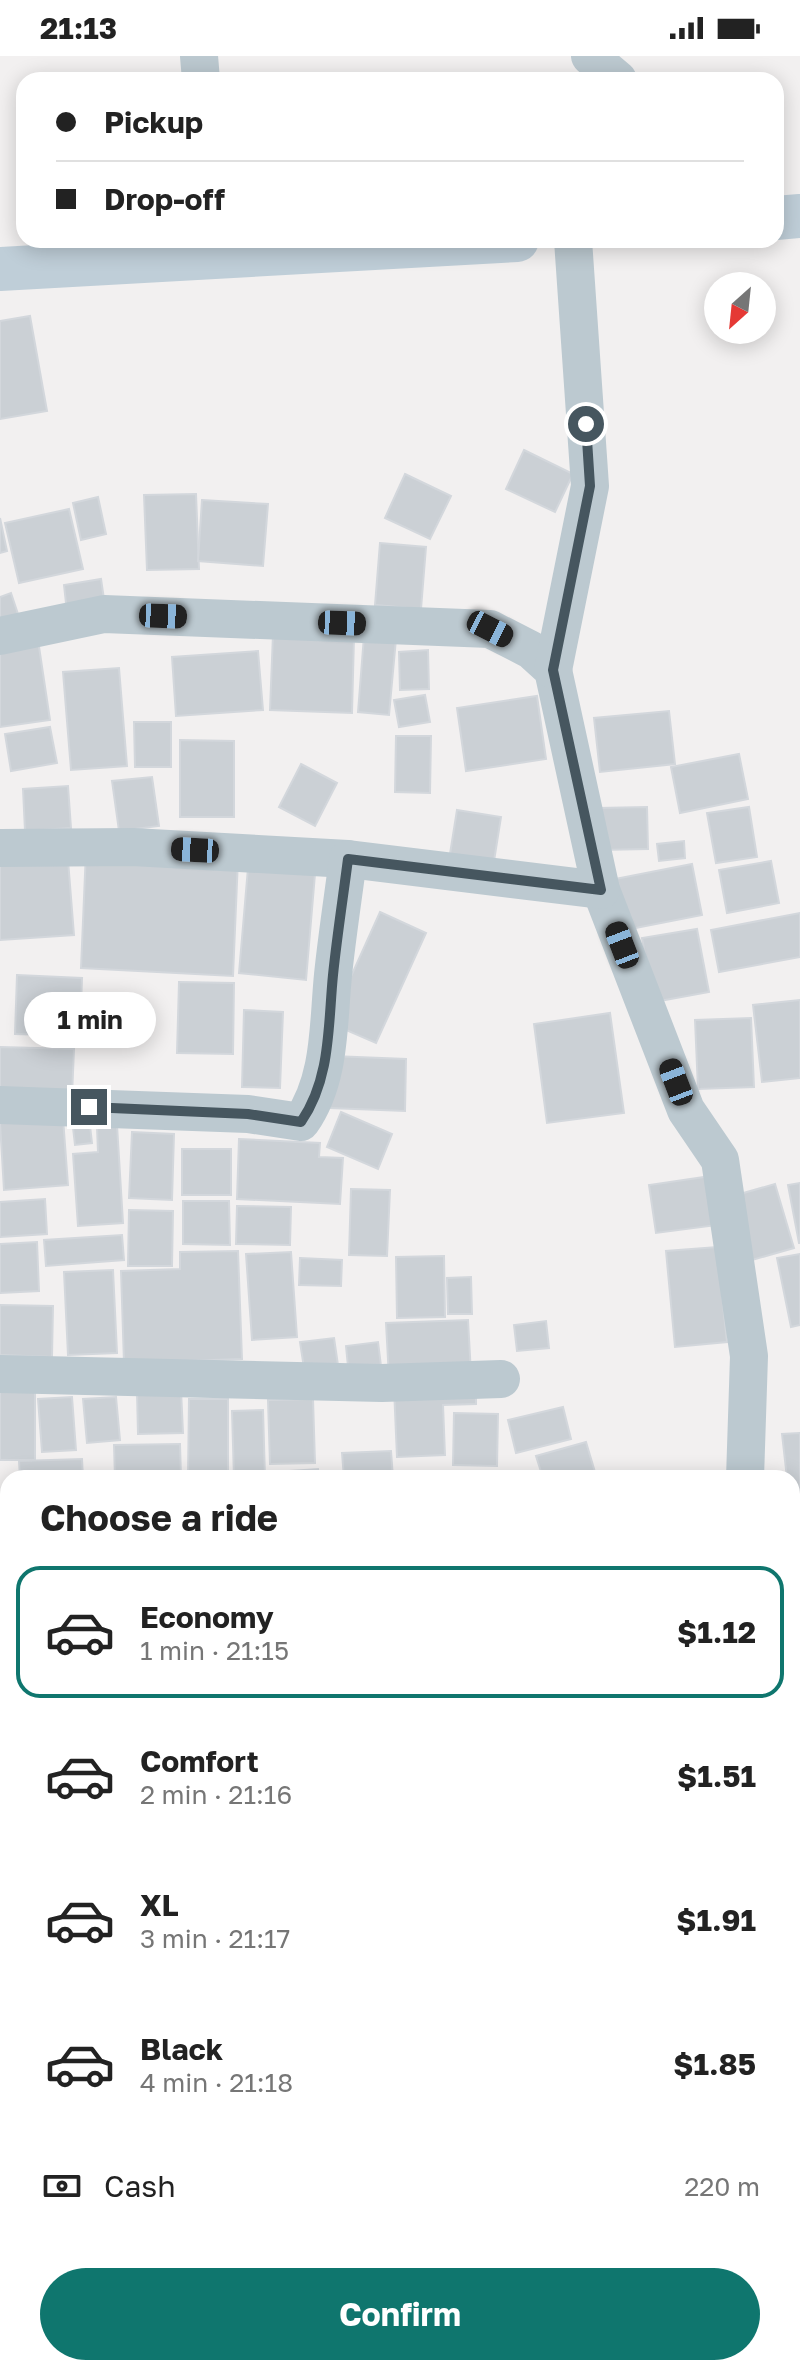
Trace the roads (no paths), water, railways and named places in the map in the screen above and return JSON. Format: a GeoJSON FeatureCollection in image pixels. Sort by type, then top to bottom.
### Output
{"type":"FeatureCollection","features":[{"type":"Feature","properties":{"kind":"main road"},"geometry":{"type":"LineString","coordinates":[[0,269],[213,248]]}},
{"type":"Feature","properties":{"kind":"street"},"geometry":{"type":"LineString","coordinates":[[590,56],[609,72]]}},
{"type":"Feature","properties":{"kind":"street"},"geometry":{"type":"LineString","coordinates":[[574,248],[590,486],[553,670],[601,890],[686,1110],[720,1160],[749,1356],[745,1470]]}},
{"type":"Feature","properties":{"kind":"street"},"geometry":{"type":"LineString","coordinates":[[0,636],[104,614],[490,629],[531,650],[553,670]]}},
{"type":"Feature","properties":{"kind":"street"},"geometry":{"type":"LineString","coordinates":[[0,848],[133,847],[348,859],[601,890]]}},
{"type":"Feature","properties":{"kind":"street"},"geometry":{"type":"LineString","coordinates":[[0,1105],[248,1114],[301,1122],[314,1103],[326,1059],[333,972],[348,859]]}},
{"type":"Feature","properties":{"kind":"street"},"geometry":{"type":"LineString","coordinates":[[0,1374],[382,1383],[501,1379]]}}]}
